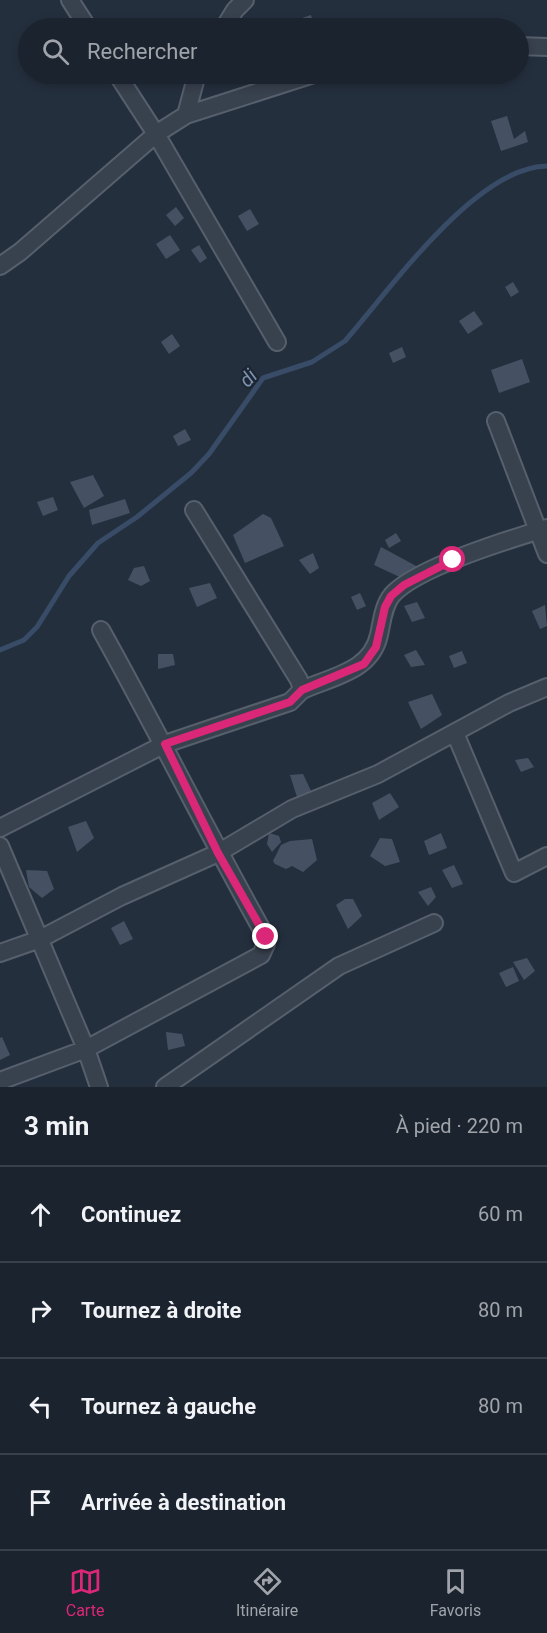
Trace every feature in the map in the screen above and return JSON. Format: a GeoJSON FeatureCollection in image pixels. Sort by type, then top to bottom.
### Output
{"type":"FeatureCollection","features":[{"type":"Feature","properties":{"kind":"street"},"geometry":{"type":"LineString","coordinates":[[70,0],[82,18]]}},
{"type":"Feature","properties":{"kind":"street"},"geometry":{"type":"LineString","coordinates":[[230,18],[234,10],[245,0]]}},
{"type":"Feature","properties":{"kind":"street"},"geometry":{"type":"LineString","coordinates":[[529,46],[547,47]]}},
{"type":"Feature","properties":{"kind":"street"},"geometry":{"type":"LineString","coordinates":[[124,84],[156,134],[277,342]]}},
{"type":"Feature","properties":{"kind":"street"},"geometry":{"type":"LineString","coordinates":[[186,115],[194,84]]}},
{"type":"Feature","properties":{"kind":"street"},"geometry":{"type":"LineString","coordinates":[[0,266],[20,252],[156,134],[186,115],[283,84]]}},
{"type":"Feature","properties":{"kind":"street"},"geometry":{"type":"LineString","coordinates":[[496,421],[542,530],[547,554]]}},
{"type":"Feature","properties":{"kind":"street"},"geometry":{"type":"LineString","coordinates":[[194,510],[299,680],[302,690]]}},
{"type":"Feature","properties":{"kind":"street"},"geometry":{"type":"LineString","coordinates":[[0,828],[165,744],[290,702],[302,690],[364,664],[372,656],[385,607],[391,596],[404,585],[453,560],[542,530]]}},
{"type":"Feature","properties":{"kind":"street"},"geometry":{"type":"LineString","coordinates":[[0,1081],[86,1048],[261,956],[267,944],[266,937],[218,853],[165,744],[101,630]]}},
{"type":"Feature","properties":{"kind":"street"},"geometry":{"type":"LineString","coordinates":[[0,953],[40,939],[122,896],[218,853],[292,809],[378,774],[509,703],[547,687]]}},
{"type":"Feature","properties":{"kind":"street"},"geometry":{"type":"LineString","coordinates":[[455,734],[513,873],[547,856]]}},
{"type":"Feature","properties":{"kind":"street"},"geometry":{"type":"LineString","coordinates":[[0,846],[86,1048],[99,1087]]}},
{"type":"Feature","properties":{"kind":"street"},"geometry":{"type":"LineString","coordinates":[[165,1087],[339,966],[434,923]]}},
{"type":"Feature","properties":{"kind":"building"},"geometry":{"type":"Polygon","coordinates":[[[507,116],[514,139],[525,131],[528,142],[501,151],[491,121],[507,116]]]}},
{"type":"Feature","properties":{"kind":"building"},"geometry":{"type":"Polygon","coordinates":[[[176,207],[184,218],[175,226],[166,215],[176,207]]]}},
{"type":"Feature","properties":{"kind":"building"},"geometry":{"type":"Polygon","coordinates":[[[250,209],[259,224],[247,231],[238,216],[250,209]]]}},
{"type":"Feature","properties":{"kind":"building"},"geometry":{"type":"Polygon","coordinates":[[[170,235],[180,250],[166,259],[156,244],[170,235]]]}},
{"type":"Feature","properties":{"kind":"building"},"geometry":{"type":"Polygon","coordinates":[[[199,245],[207,258],[200,263],[191,250],[199,245]]]}},
{"type":"Feature","properties":{"kind":"building"},"geometry":{"type":"Polygon","coordinates":[[[513,282],[519,292],[511,297],[505,287],[513,282]]]}},
{"type":"Feature","properties":{"kind":"building"},"geometry":{"type":"Polygon","coordinates":[[[474,311],[483,324],[468,334],[459,321],[474,311]]]}},
{"type":"Feature","properties":{"kind":"building"},"geometry":{"type":"Polygon","coordinates":[[[172,334],[180,346],[169,354],[161,342],[172,334]]]}},
{"type":"Feature","properties":{"kind":"building"},"geometry":{"type":"Polygon","coordinates":[[[402,347],[406,357],[393,363],[389,353],[402,347]]]}},
{"type":"Feature","properties":{"kind":"building"},"geometry":{"type":"Polygon","coordinates":[[[522,359],[530,382],[499,393],[491,370],[522,359]]]}},
{"type":"Feature","properties":{"kind":"building"},"geometry":{"type":"Polygon","coordinates":[[[185,429],[191,440],[178,446],[173,436],[185,429]]]}},
{"type":"Feature","properties":{"kind":"building"},"geometry":{"type":"Polygon","coordinates":[[[93,475],[104,496],[84,508],[70,482],[93,475]]]}},
{"type":"Feature","properties":{"kind":"building"},"geometry":{"type":"Polygon","coordinates":[[[53,497],[58,510],[43,516],[37,502],[53,497]]]}},
{"type":"Feature","properties":{"kind":"building"},"geometry":{"type":"Polygon","coordinates":[[[125,499],[130,513],[92,525],[89,510],[125,499]]]}},
{"type":"Feature","properties":{"kind":"building"},"geometry":{"type":"Polygon","coordinates":[[[263,514],[271,518],[284,546],[245,563],[233,535],[263,514]]]}},
{"type":"Feature","properties":{"kind":"building"},"geometry":{"type":"Polygon","coordinates":[[[396,533],[401,541],[389,548],[385,540],[396,533]]]}},
{"type":"Feature","properties":{"kind":"building"},"geometry":{"type":"Polygon","coordinates":[[[381,547],[418,567],[404,579],[374,565],[381,547]]]}},
{"type":"Feature","properties":{"kind":"building"},"geometry":{"type":"Polygon","coordinates":[[[313,553],[319,568],[310,574],[299,560],[313,553]]]}},
{"type":"Feature","properties":{"kind":"building"},"geometry":{"type":"Polygon","coordinates":[[[144,566],[150,581],[141,586],[128,580],[134,568],[144,566]]]}},
{"type":"Feature","properties":{"kind":"building"},"geometry":{"type":"Polygon","coordinates":[[[210,583],[217,598],[197,607],[189,588],[210,583]]]}},
{"type":"Feature","properties":{"kind":"building"},"geometry":{"type":"Polygon","coordinates":[[[360,593],[366,606],[357,610],[351,597],[360,593]]]}},
{"type":"Feature","properties":{"kind":"building"},"geometry":{"type":"Polygon","coordinates":[[[417,602],[425,618],[412,622],[404,606],[417,602]]]}},
{"type":"Feature","properties":{"kind":"building"},"geometry":{"type":"Polygon","coordinates":[[[545,605],[547,626],[540,629],[532,611],[545,605]]]}},
{"type":"Feature","properties":{"kind":"building"},"geometry":{"type":"Polygon","coordinates":[[[416,650],[425,665],[411,667],[404,655],[416,650]]]}},
{"type":"Feature","properties":{"kind":"building"},"geometry":{"type":"Polygon","coordinates":[[[462,651],[467,663],[454,668],[449,656],[462,651]]]}},
{"type":"Feature","properties":{"kind":"building"},"geometry":{"type":"Polygon","coordinates":[[[158,654],[173,654],[175,665],[158,669],[158,654]]]}},
{"type":"Feature","properties":{"kind":"building"},"geometry":{"type":"Polygon","coordinates":[[[432,694],[442,715],[421,729],[408,702],[432,694]]]}},
{"type":"Feature","properties":{"kind":"building"},"geometry":{"type":"Polygon","coordinates":[[[528,758],[534,767],[521,772],[515,760],[528,758]]]}},
{"type":"Feature","properties":{"kind":"building"},"geometry":{"type":"Polygon","coordinates":[[[303,774],[312,793],[297,797],[290,775],[303,774]]]}},
{"type":"Feature","properties":{"kind":"building"},"geometry":{"type":"Polygon","coordinates":[[[390,793],[399,807],[379,820],[372,803],[390,793]]]}},
{"type":"Feature","properties":{"kind":"building"},"geometry":{"type":"Polygon","coordinates":[[[86,821],[94,838],[77,852],[68,827],[86,821]]]}},
{"type":"Feature","properties":{"kind":"building"},"geometry":{"type":"Polygon","coordinates":[[[269,833],[279,836],[281,842],[272,852],[267,844],[269,833]]]}},
{"type":"Feature","properties":{"kind":"building"},"geometry":{"type":"Polygon","coordinates":[[[441,833],[447,848],[429,855],[424,841],[441,833]]]}},
{"type":"Feature","properties":{"kind":"building"},"geometry":{"type":"Polygon","coordinates":[[[380,838],[392,839],[400,862],[385,866],[370,856],[380,838]]]}},
{"type":"Feature","properties":{"kind":"building"},"geometry":{"type":"Polygon","coordinates":[[[312,839],[317,860],[303,872],[292,866],[286,869],[273,861],[281,845],[290,841],[312,839]]]}},
{"type":"Feature","properties":{"kind":"building"},"geometry":{"type":"Polygon","coordinates":[[[454,865],[463,884],[452,888],[442,870],[454,865]]]}},
{"type":"Feature","properties":{"kind":"building"},"geometry":{"type":"Polygon","coordinates":[[[26,870],[47,871],[54,889],[42,898],[29,887],[26,870]]]}},
{"type":"Feature","properties":{"kind":"building"},"geometry":{"type":"Polygon","coordinates":[[[431,887],[436,897],[428,906],[418,892],[431,887]]]}},
{"type":"Feature","properties":{"kind":"building"},"geometry":{"type":"Polygon","coordinates":[[[345,899],[353,899],[362,916],[348,929],[336,905],[345,899]]]}},
{"type":"Feature","properties":{"kind":"building"},"geometry":{"type":"Polygon","coordinates":[[[124,921],[133,939],[120,945],[111,928],[124,921]]]}},
{"type":"Feature","properties":{"kind":"building"},"geometry":{"type":"Polygon","coordinates":[[[527,958],[535,971],[524,980],[513,962],[527,958]]]}},
{"type":"Feature","properties":{"kind":"building"},"geometry":{"type":"Polygon","coordinates":[[[513,967],[519,981],[506,987],[499,973],[513,967]]]}},
{"type":"Feature","properties":{"kind":"building"},"geometry":{"type":"Polygon","coordinates":[[[166,1032],[182,1034],[185,1046],[168,1050],[166,1032]]]}},
{"type":"Feature","properties":{"kind":"building"},"geometry":{"type":"Polygon","coordinates":[[[2,1037],[10,1055],[0,1060],[0,1038],[2,1037]]]}},
{"type":"Feature","properties":{"kind":"waterway","name":"di"},"geometry":{"type":"LineString","coordinates":[[0,650],[24,640],[37,627],[69,576],[98,543],[137,517],[191,473],[209,454],[263,378],[312,362],[345,341],[410,263],[463,208],[491,187],[519,172],[547,166]]}},
{"type":"Feature","properties":{"kind":"route"},"geometry":{"type":"LineString","coordinates":[[266,937],[218,853],[165,744],[290,702],[302,690],[364,664],[372,656],[376,647],[385,607],[391,596],[404,585],[453,560]]}}]}
